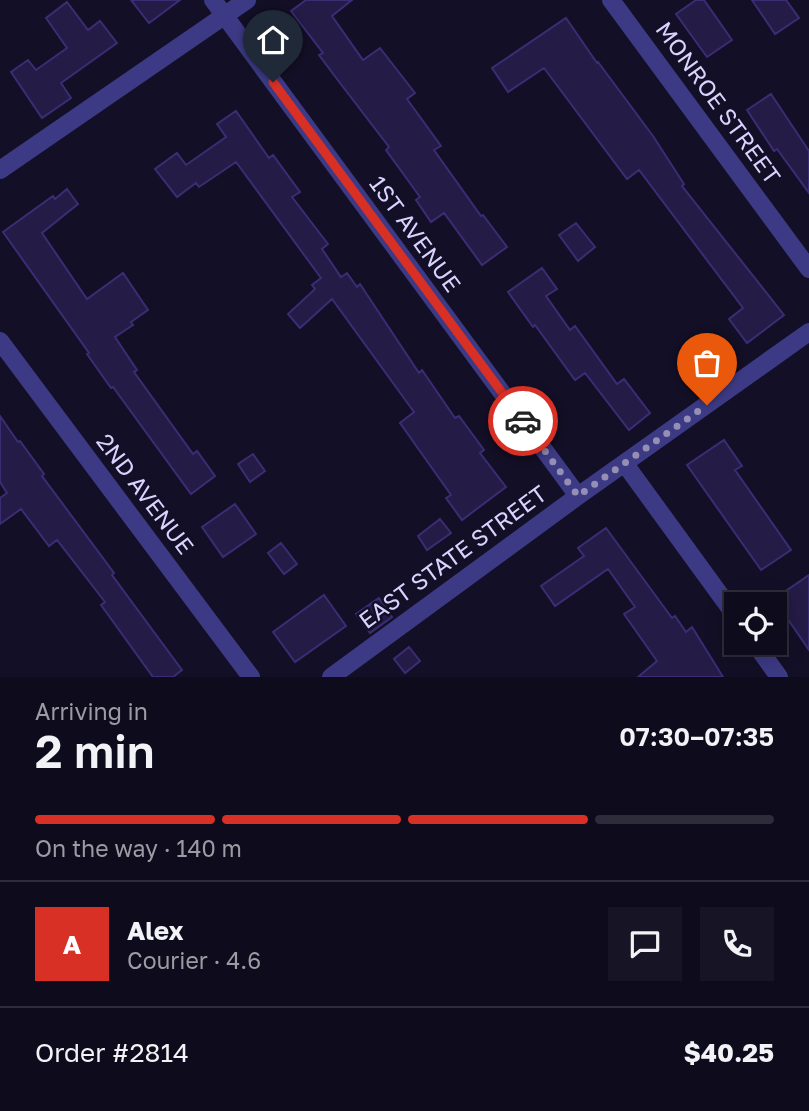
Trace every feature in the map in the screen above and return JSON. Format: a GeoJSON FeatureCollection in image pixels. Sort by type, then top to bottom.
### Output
{"type":"FeatureCollection","features":[{"type":"Feature","properties":{"kind":"street","name":"1ST AVENUE"},"geometry":{"type":"LineString","coordinates":[[213,0],[578,496]]}},
{"type":"Feature","properties":{"kind":"street"},"geometry":{"type":"LineString","coordinates":[[0,170],[247,0]]}},
{"type":"Feature","properties":{"kind":"street","name":"MONROE STREET"},"geometry":{"type":"LineString","coordinates":[[611,0],[809,269]]}},
{"type":"Feature","properties":{"kind":"street","name":"EAST STATE STREET"},"geometry":{"type":"LineString","coordinates":[[331,677],[578,496],[809,332]]}},
{"type":"Feature","properties":{"kind":"street","name":"2ND AVENUE"},"geometry":{"type":"LineString","coordinates":[[0,341],[251,677]]}},
{"type":"Feature","properties":{"kind":"street"},"geometry":{"type":"LineString","coordinates":[[625,464],[724,600]]}},
{"type":"Feature","properties":{"kind":"street"},"geometry":{"type":"LineString","coordinates":[[763,655],[779,677]]}},
{"type":"Feature","properties":{"kind":"building"},"geometry":{"type":"Polygon","coordinates":[[[131,0],[180,0],[149,23],[131,0]]]}},
{"type":"Feature","properties":{"kind":"building"},"geometry":{"type":"Polygon","coordinates":[[[306,0],[352,0],[332,16],[363,60],[380,48],[415,93],[407,99],[441,146],[434,150],[481,216],[483,215],[507,247],[482,265],[444,213],[431,222],[416,200],[420,197],[386,150],[389,147],[319,55],[323,53],[291,11],[306,0]]]}},
{"type":"Feature","properties":{"kind":"building"},"geometry":{"type":"Polygon","coordinates":[[[696,0],[704,0],[732,40],[707,57],[676,14],[696,0]]]}},
{"type":"Feature","properties":{"kind":"building"},"geometry":{"type":"Polygon","coordinates":[[[752,0],[786,0],[799,18],[775,34],[752,0]]]}},
{"type":"Feature","properties":{"kind":"building"},"geometry":{"type":"Polygon","coordinates":[[[67,2],[88,30],[100,21],[117,43],[61,83],[71,98],[42,118],[11,72],[28,60],[36,70],[67,48],[46,18],[67,2]]]}},
{"type":"Feature","properties":{"kind":"building"},"geometry":{"type":"Polygon","coordinates":[[[566,18],[653,136],[684,184],[682,186],[784,315],[747,343],[729,319],[743,308],[639,170],[627,179],[544,68],[508,92],[492,68],[566,18]]]}},
{"type":"Feature","properties":{"kind":"building"},"geometry":{"type":"Polygon","coordinates":[[[771,94],[809,151],[809,193],[777,149],[774,151],[747,110],[771,94]]]}},
{"type":"Feature","properties":{"kind":"building"},"geometry":{"type":"Polygon","coordinates":[[[236,111],[269,158],[273,155],[300,192],[292,197],[328,244],[322,249],[341,277],[347,273],[357,287],[360,284],[419,373],[422,370],[455,418],[459,416],[484,450],[480,453],[506,487],[462,520],[446,498],[451,495],[400,423],[414,412],[332,299],[300,328],[288,314],[315,289],[312,285],[321,278],[236,162],[199,187],[196,183],[177,197],[155,169],[177,153],[186,165],[226,137],[217,124],[236,111]]]}},
{"type":"Feature","properties":{"kind":"building"},"geometry":{"type":"Polygon","coordinates":[[[67,189],[78,204],[42,233],[87,299],[123,273],[148,310],[131,322],[133,325],[115,337],[137,370],[134,372],[193,454],[197,451],[215,476],[191,494],[113,387],[111,388],[3,232],[67,189]]]}},
{"type":"Feature","properties":{"kind":"building"},"geometry":{"type":"Polygon","coordinates":[[[576,223],[595,247],[578,261],[559,235],[576,223]]]}},
{"type":"Feature","properties":{"kind":"building"},"geometry":{"type":"Polygon","coordinates":[[[542,268],[557,289],[546,296],[570,330],[575,326],[617,384],[624,379],[650,413],[629,430],[585,373],[575,380],[508,292],[542,268]]]}},
{"type":"Feature","properties":{"kind":"building"},"geometry":{"type":"Polygon","coordinates":[[[0,416],[182,670],[173,677],[153,677],[101,605],[105,602],[57,540],[49,546],[21,509],[0,524],[0,498],[7,493],[0,482],[0,416]]]}},
{"type":"Feature","properties":{"kind":"building"},"geometry":{"type":"Polygon","coordinates":[[[724,440],[742,466],[735,470],[791,550],[761,570],[687,465],[724,440]]]}},
{"type":"Feature","properties":{"kind":"building"},"geometry":{"type":"Polygon","coordinates":[[[253,454],[265,471],[250,482],[238,464],[253,454]]]}},
{"type":"Feature","properties":{"kind":"building"},"geometry":{"type":"Polygon","coordinates":[[[235,504],[256,534],[223,557],[202,527],[235,504]]]}},
{"type":"Feature","properties":{"kind":"building"},"geometry":{"type":"Polygon","coordinates":[[[440,519],[451,533],[427,550],[418,536],[440,519]]]}},
{"type":"Feature","properties":{"kind":"building"},"geometry":{"type":"Polygon","coordinates":[[[606,528],[672,618],[675,616],[686,632],[692,627],[723,677],[638,677],[657,661],[624,614],[635,607],[608,569],[555,606],[541,586],[584,556],[578,548],[606,528]]]}},
{"type":"Feature","properties":{"kind":"building"},"geometry":{"type":"Polygon","coordinates":[[[281,543],[297,564],[284,574],[268,553],[281,543]]]}},
{"type":"Feature","properties":{"kind":"building"},"geometry":{"type":"Polygon","coordinates":[[[809,575],[809,650],[787,618],[787,592],[784,592],[809,575]]]}},
{"type":"Feature","properties":{"kind":"building"},"geometry":{"type":"Polygon","coordinates":[[[324,595],[346,626],[295,662],[273,632],[324,595]]]}},
{"type":"Feature","properties":{"kind":"building"},"geometry":{"type":"Polygon","coordinates":[[[379,598],[392,617],[370,633],[356,614],[379,598]]]}},
{"type":"Feature","properties":{"kind":"building"},"geometry":{"type":"Polygon","coordinates":[[[409,647],[420,661],[405,673],[394,659],[409,647]]]}},
{"type":"Feature","properties":{"kind":"way so far"},"geometry":{"type":"LineString","coordinates":[[523,421],[578,496],[707,405]]}},
{"type":"Feature","properties":{"kind":"route"},"geometry":{"type":"LineString","coordinates":[[273,82],[523,421]]}}]}
